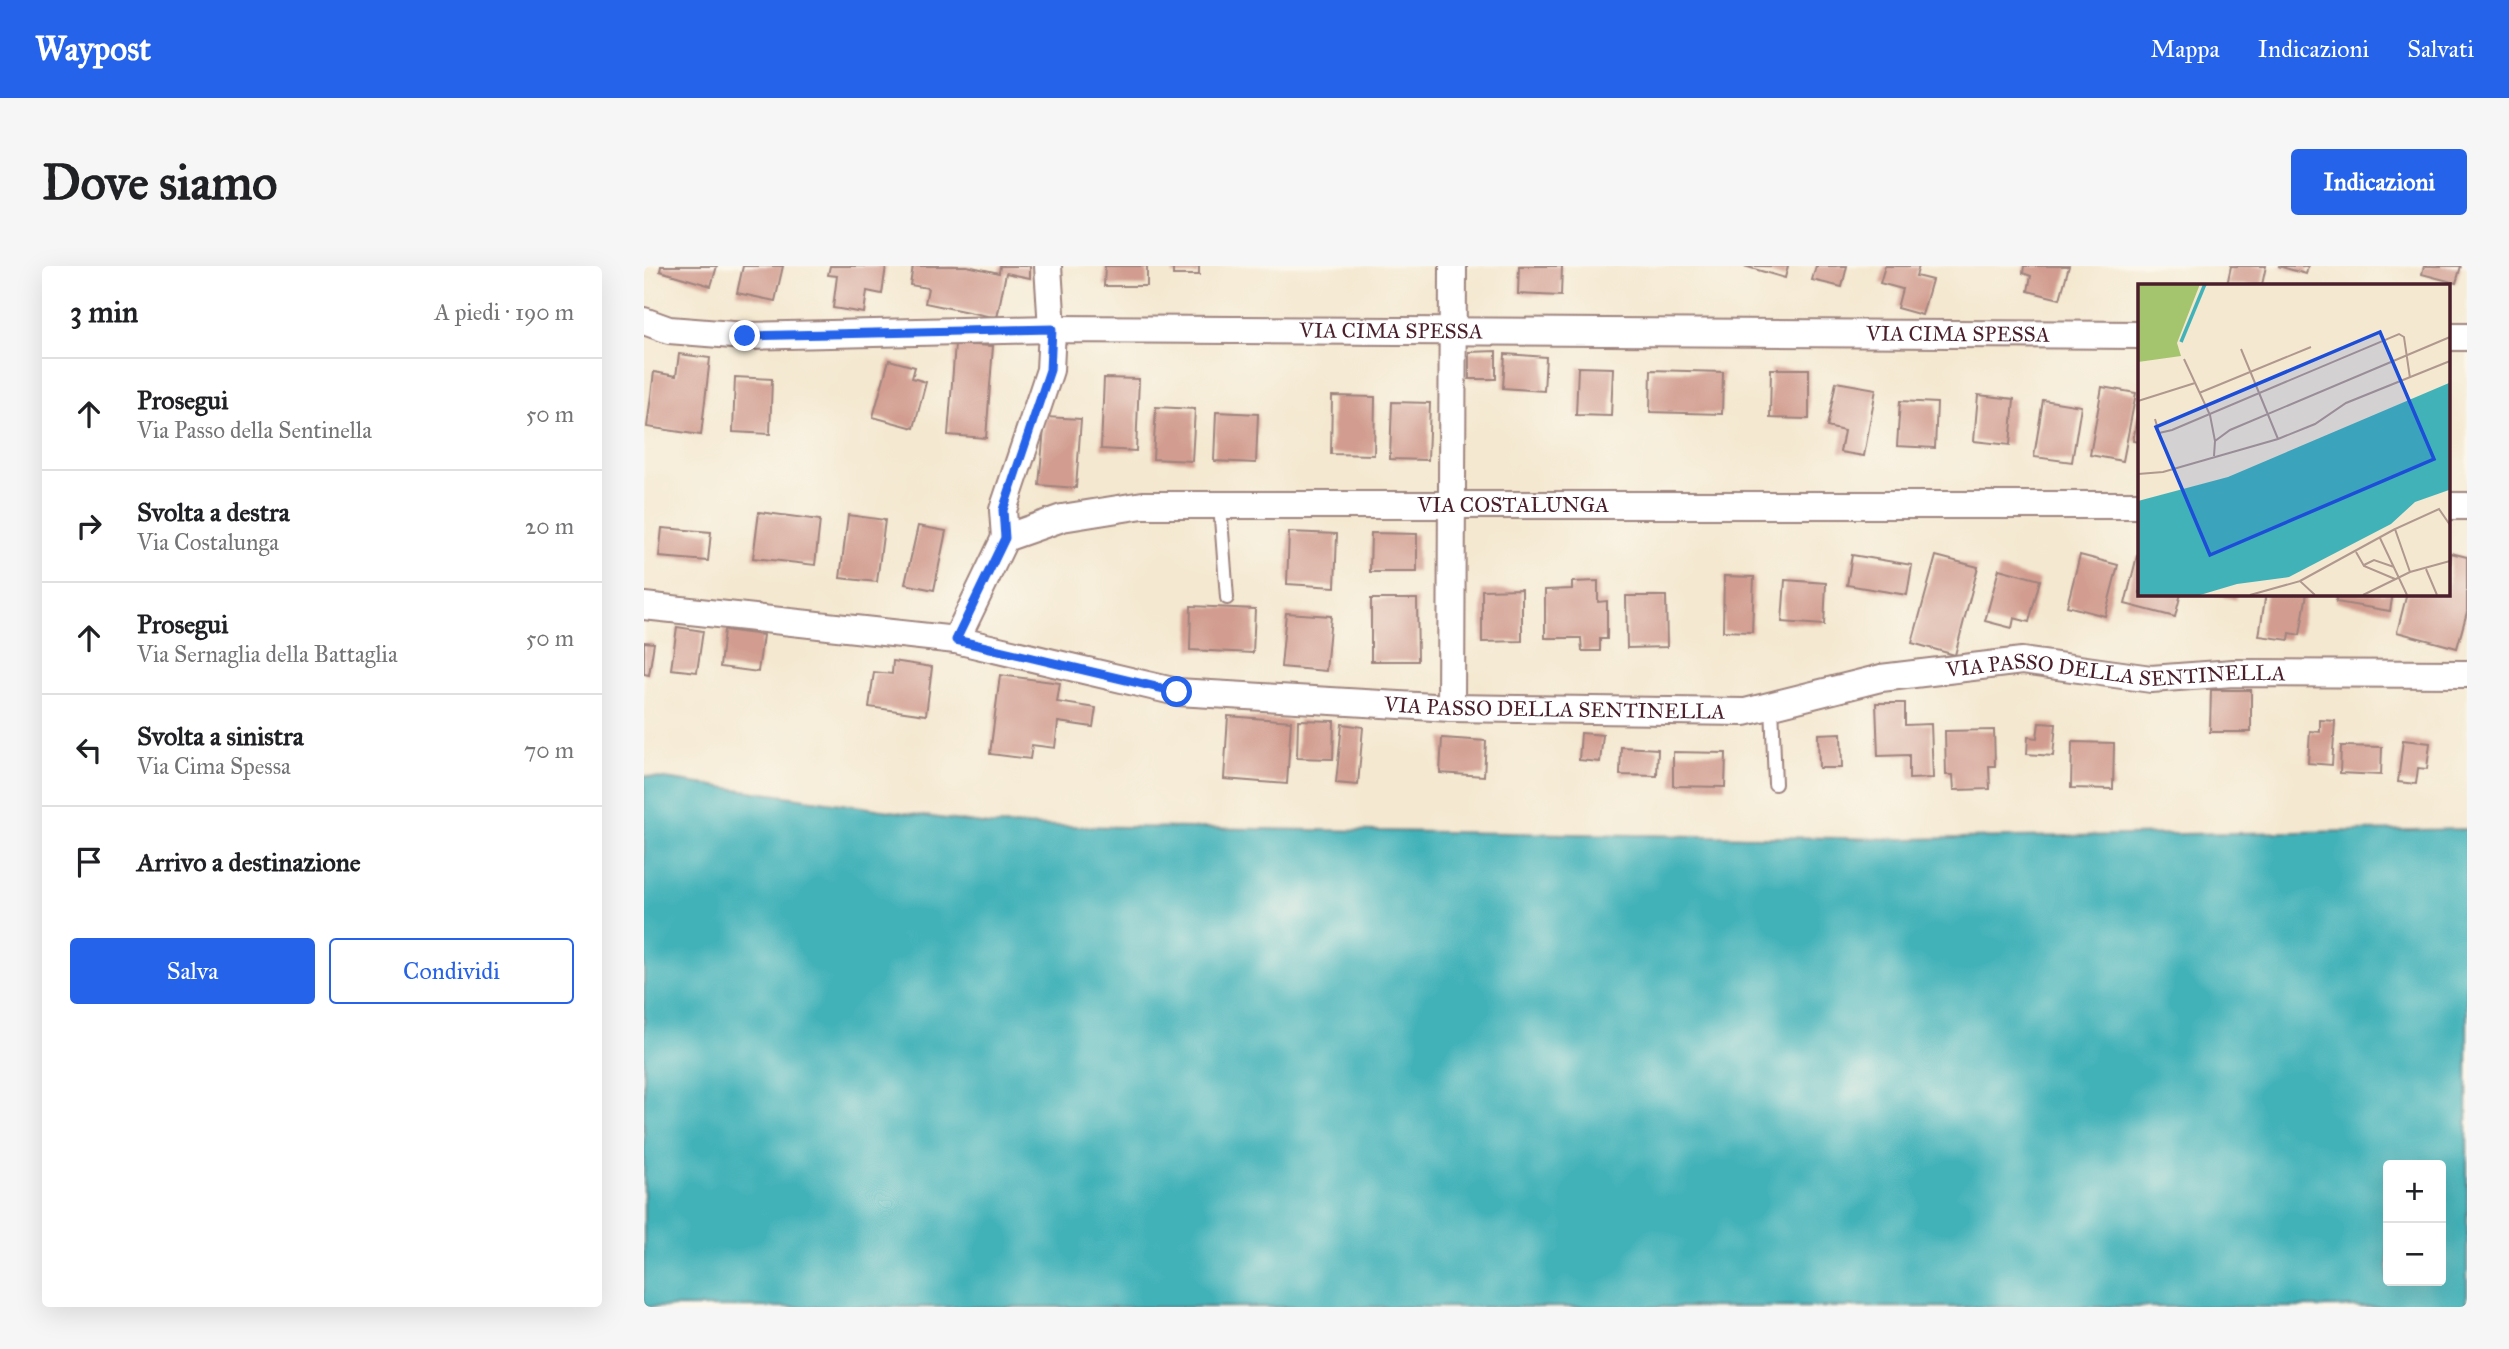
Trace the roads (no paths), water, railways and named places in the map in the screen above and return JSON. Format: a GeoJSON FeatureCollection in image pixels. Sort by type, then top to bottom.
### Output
{"type":"FeatureCollection","features":[{"type":"Feature","properties":{"kind":"street"},"geometry":{"type":"LineString","coordinates":[[956,640],[1005,538],[1003,510],[1050,370],[1052,329],[1048,266]]}},
{"type":"Feature","properties":{"kind":"street"},"geometry":{"type":"LineString","coordinates":[[1451,708],[1453,266]]}},
{"type":"Feature","properties":{"kind":"street","name":"VIA CIMA SPESSA"},"geometry":{"type":"LineString","coordinates":[[644,321],[669,330],[745,336],[1052,329],[2138,335]]}},
{"type":"Feature","properties":{"kind":"street","name":"VIA COSTALUNGA"},"geometry":{"type":"LineString","coordinates":[[1005,538],[1062,518],[1143,505],[2138,505]]}},
{"type":"Feature","properties":{"kind":"street","name":"VIA PASSO DELLA SENTINELLA"},"geometry":{"type":"LineString","coordinates":[[644,606],[956,640],[1177,692],[1451,708],[1745,712],[1881,678],[2022,660],[2151,679],[2233,673],[2467,674]]}},
{"type":"Feature","properties":{"kind":"lane"},"geometry":{"type":"LineString","coordinates":[[1220,505],[1227,598]]}},
{"type":"Feature","properties":{"kind":"lane"},"geometry":{"type":"LineString","coordinates":[[1772,705],[1775,784]]}},
{"type":"Feature","properties":{"kind":"water"},"geometry":{"type":"Polygon","coordinates":[[[644,776],[989,825],[1905,839],[2467,829],[2467,1307],[644,1307],[644,776]]]}}]}
